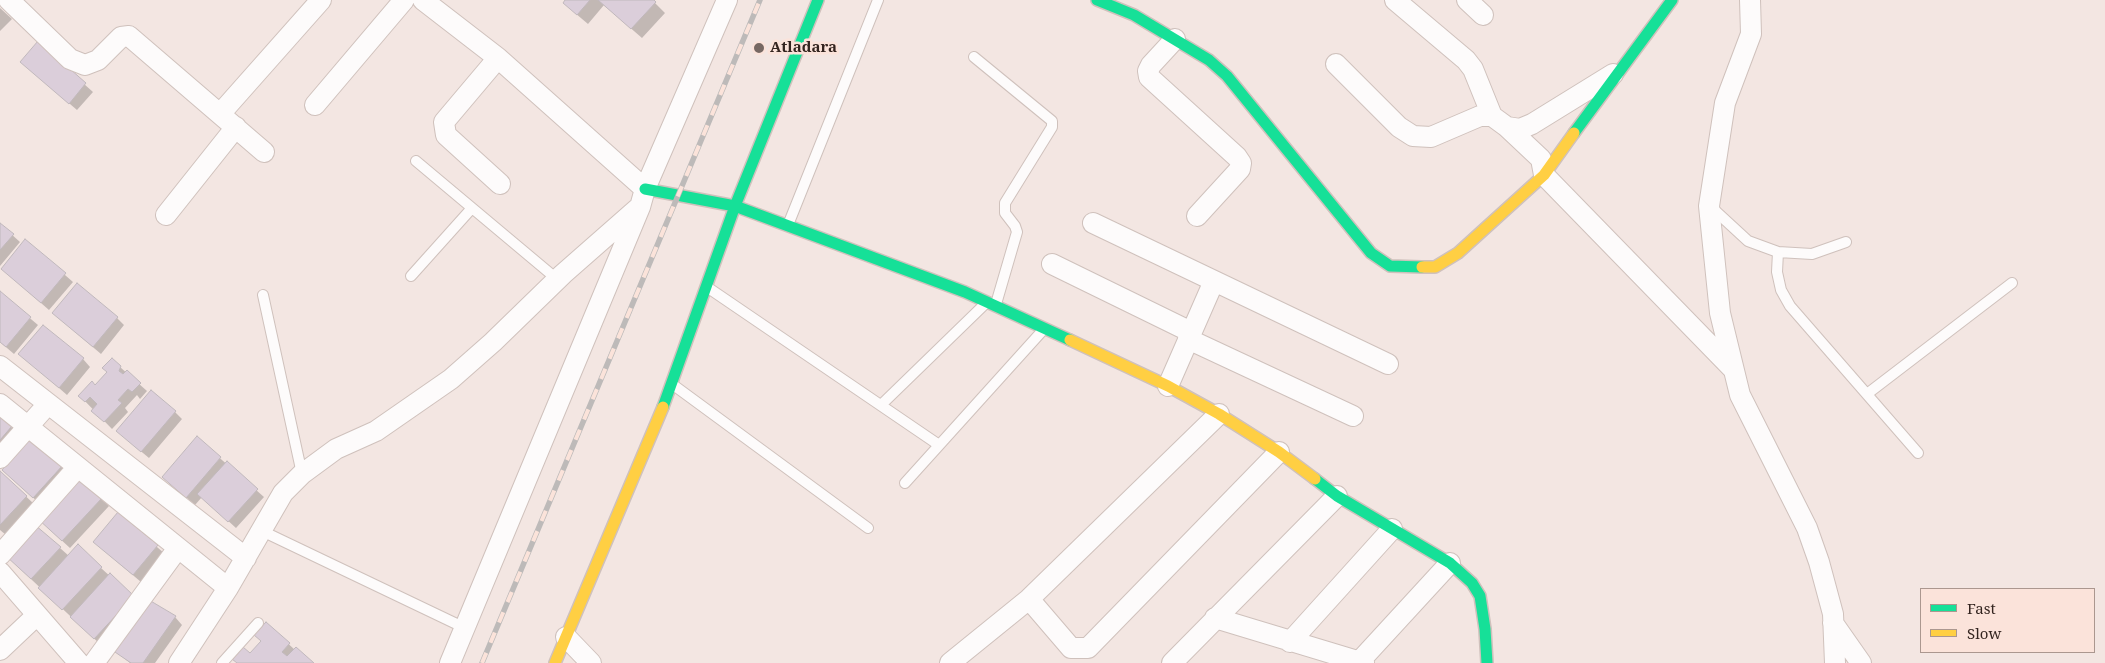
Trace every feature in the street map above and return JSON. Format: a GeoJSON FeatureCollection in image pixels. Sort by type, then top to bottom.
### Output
{"type":"FeatureCollection","features":[{"type":"Feature","properties":{"kind":"street"},"geometry":{"type":"LineString","coordinates":[[9,0],[70,59],[85,64],[98,60],[121,37],[129,36],[264,152]]}},
{"type":"Feature","properties":{"kind":"street"},"geometry":{"type":"LineString","coordinates":[[220,114],[320,0]]}},
{"type":"Feature","properties":{"kind":"street"},"geometry":{"type":"LineString","coordinates":[[315,105],[404,0]]}},
{"type":"Feature","properties":{"kind":"street"},"geometry":{"type":"LineString","coordinates":[[424,0],[498,58],[643,198],[736,206],[991,303],[1168,386],[1219,414],[1279,452],[1336,496],[1450,563],[1472,583],[1480,596],[1485,629],[1487,663]]}},
{"type":"Feature","properties":{"kind":"street"},"geometry":{"type":"LineString","coordinates":[[450,663],[727,0]]}},
{"type":"Feature","properties":{"kind":"street"},"geometry":{"type":"LineString","coordinates":[[555,663],[657,424],[736,206],[818,0]]}},
{"type":"Feature","properties":{"kind":"street"},"geometry":{"type":"LineString","coordinates":[[1097,0],[1134,15],[1209,60],[1227,76],[1371,253],[1390,266],[1435,268],[1458,253],[1544,175],[1672,0]]}},
{"type":"Feature","properties":{"kind":"street"},"geometry":{"type":"LineString","coordinates":[[1394,0],[1466,60],[1473,69],[1500,121],[1541,159],[1544,175],[1734,370]]}},
{"type":"Feature","properties":{"kind":"street"},"geometry":{"type":"LineString","coordinates":[[1467,0],[1483,14]]}},
{"type":"Feature","properties":{"kind":"street"},"geometry":{"type":"LineString","coordinates":[[1750,0],[1751,34],[1725,103],[1709,206],[1720,312],[1740,395],[1807,528],[1819,562],[1833,614],[1835,663]]}},
{"type":"Feature","properties":{"kind":"street"},"geometry":{"type":"LineString","coordinates":[[1175,39],[1151,65],[1148,77],[1237,157],[1241,163],[1240,169],[1197,216]]}},
{"type":"Feature","properties":{"kind":"street"},"geometry":{"type":"LineString","coordinates":[[498,58],[444,122],[446,135],[500,184]]}},
{"type":"Feature","properties":{"kind":"street"},"geometry":{"type":"LineString","coordinates":[[1336,64],[1399,127],[1413,136],[1431,137],[1480,116],[1520,129],[1532,124],[1623,67]]}},
{"type":"Feature","properties":{"kind":"street"},"geometry":{"type":"LineString","coordinates":[[166,216],[236,127]]}},
{"type":"Feature","properties":{"kind":"street"},"geometry":{"type":"LineString","coordinates":[[178,663],[228,588],[283,493],[302,474],[336,449],[376,430],[451,379],[493,342],[643,198]]}},
{"type":"Feature","properties":{"kind":"street"},"geometry":{"type":"LineString","coordinates":[[1093,222],[1388,364]]}},
{"type":"Feature","properties":{"kind":"street"},"geometry":{"type":"LineString","coordinates":[[1052,264],[1190,336],[1354,416]]}},
{"type":"Feature","properties":{"kind":"street"},"geometry":{"type":"LineString","coordinates":[[1168,386],[1214,281]]}},
{"type":"Feature","properties":{"kind":"street"},"geometry":{"type":"LineString","coordinates":[[0,366],[246,558]]}},
{"type":"Feature","properties":{"kind":"street"},"geometry":{"type":"LineString","coordinates":[[0,404],[27,428],[228,588]]}},
{"type":"Feature","properties":{"kind":"street"},"geometry":{"type":"LineString","coordinates":[[0,458],[48,404]]}},
{"type":"Feature","properties":{"kind":"street"},"geometry":{"type":"LineString","coordinates":[[950,663],[1029,599],[1219,414]]}},
{"type":"Feature","properties":{"kind":"street"},"geometry":{"type":"LineString","coordinates":[[1029,599],[1071,648],[1088,648],[1279,452]]}},
{"type":"Feature","properties":{"kind":"street"},"geometry":{"type":"LineString","coordinates":[[0,555],[77,468]]}},
{"type":"Feature","properties":{"kind":"street"},"geometry":{"type":"LineString","coordinates":[[1172,663],[1336,496]]}},
{"type":"Feature","properties":{"kind":"street"},"geometry":{"type":"LineString","coordinates":[[1290,642],[1392,529]]}},
{"type":"Feature","properties":{"kind":"street"},"geometry":{"type":"LineString","coordinates":[[94,663],[178,548]]}},
{"type":"Feature","properties":{"kind":"street"},"geometry":{"type":"LineString","coordinates":[[1215,618],[1361,662],[1450,563]]}},
{"type":"Feature","properties":{"kind":"street"},"geometry":{"type":"LineString","coordinates":[[0,572],[37,615],[68,659]]}},
{"type":"Feature","properties":{"kind":"street"},"geometry":{"type":"LineString","coordinates":[[0,650],[37,615]]}},
{"type":"Feature","properties":{"kind":"street"},"geometry":{"type":"LineString","coordinates":[[1833,623],[1861,663]]}},
{"type":"Feature","properties":{"kind":"street"},"geometry":{"type":"LineString","coordinates":[[566,637],[592,663]]}},
{"type":"Feature","properties":{"kind":"lane"},"geometry":{"type":"LineString","coordinates":[[787,226],[878,0]]}},
{"type":"Feature","properties":{"kind":"lane"},"geometry":{"type":"LineString","coordinates":[[881,405],[991,303],[1017,232],[1015,226],[1005,213],[1005,203],[1052,127],[1052,121],[974,57]]}},
{"type":"Feature","properties":{"kind":"lane"},"geometry":{"type":"LineString","coordinates":[[416,161],[558,280]]}},
{"type":"Feature","properties":{"kind":"lane"},"geometry":{"type":"LineString","coordinates":[[1709,206],[1748,240],[1778,252],[1812,254],[1846,242]]}},
{"type":"Feature","properties":{"kind":"lane"},"geometry":{"type":"LineString","coordinates":[[411,276],[472,208]]}},
{"type":"Feature","properties":{"kind":"lane"},"geometry":{"type":"LineString","coordinates":[[1778,252],[1777,272],[1781,290],[1790,306],[1918,453]]}},
{"type":"Feature","properties":{"kind":"lane"},"geometry":{"type":"LineString","coordinates":[[1867,394],[2012,282]]}},
{"type":"Feature","properties":{"kind":"lane"},"geometry":{"type":"LineString","coordinates":[[706,286],[939,445]]}},
{"type":"Feature","properties":{"kind":"lane"},"geometry":{"type":"LineString","coordinates":[[263,295],[302,474]]}},
{"type":"Feature","properties":{"kind":"lane"},"geometry":{"type":"LineString","coordinates":[[905,484],[1045,328]]}},
{"type":"Feature","properties":{"kind":"lane"},"geometry":{"type":"LineString","coordinates":[[671,384],[868,528]]}},
{"type":"Feature","properties":{"kind":"lane"},"geometry":{"type":"LineString","coordinates":[[262,531],[465,628]]}},
{"type":"Feature","properties":{"kind":"lane"},"geometry":{"type":"LineString","coordinates":[[222,663],[258,622]]}},
{"type":"Feature","properties":{"kind":"building"},"geometry":{"type":"Polygon","coordinates":[[[565,0],[590,0],[577,15],[563,3],[565,0]]]}},
{"type":"Feature","properties":{"kind":"building"},"geometry":{"type":"Polygon","coordinates":[[[598,0],[654,0],[656,2],[631,29],[598,0]]]}},
{"type":"Feature","properties":{"kind":"building"},"geometry":{"type":"Polygon","coordinates":[[[38,41],[86,83],[69,104],[20,62],[38,41]]]}},
{"type":"Feature","properties":{"kind":"building"},"geometry":{"type":"Polygon","coordinates":[[[0,223],[14,234],[0,250],[0,223]]]}},
{"type":"Feature","properties":{"kind":"building"},"geometry":{"type":"Polygon","coordinates":[[[25,239],[66,273],[41,303],[1,269],[25,239]]]}},
{"type":"Feature","properties":{"kind":"building"},"geometry":{"type":"Polygon","coordinates":[[[77,283],[118,317],[93,347],[52,313],[77,283]]]}},
{"type":"Feature","properties":{"kind":"building"},"geometry":{"type":"Polygon","coordinates":[[[0,291],[31,317],[6,347],[0,342],[0,291]]]}},
{"type":"Feature","properties":{"kind":"building"},"geometry":{"type":"Polygon","coordinates":[[[43,325],[84,358],[59,388],[18,354],[43,325]]]}},
{"type":"Feature","properties":{"kind":"building"},"geometry":{"type":"Polygon","coordinates":[[[112,358],[121,366],[119,371],[123,374],[127,370],[141,383],[132,392],[128,389],[118,400],[122,403],[104,422],[91,411],[97,404],[90,397],[85,402],[78,396],[92,381],[95,385],[107,372],[102,368],[112,358]]]}},
{"type":"Feature","properties":{"kind":"building"},"geometry":{"type":"Polygon","coordinates":[[[151,390],[176,411],[141,452],[116,431],[151,390]]]}},
{"type":"Feature","properties":{"kind":"building"},"geometry":{"type":"Polygon","coordinates":[[[0,416],[12,426],[0,440],[0,416]]]}},
{"type":"Feature","properties":{"kind":"building"},"geometry":{"type":"Polygon","coordinates":[[[197,436],[221,457],[186,498],[162,477],[197,436]]]}},
{"type":"Feature","properties":{"kind":"building"},"geometry":{"type":"Polygon","coordinates":[[[32,437],[63,465],[33,498],[2,470],[32,437]]]}},
{"type":"Feature","properties":{"kind":"building"},"geometry":{"type":"Polygon","coordinates":[[[227,461],[258,489],[228,522],[197,494],[227,461]]]}},
{"type":"Feature","properties":{"kind":"building"},"geometry":{"type":"Polygon","coordinates":[[[0,471],[27,496],[0,525],[0,471]]]}},
{"type":"Feature","properties":{"kind":"building"},"geometry":{"type":"Polygon","coordinates":[[[78,475],[102,498],[62,541],[38,519],[78,475]]]}},
{"type":"Feature","properties":{"kind":"building"},"geometry":{"type":"Polygon","coordinates":[[[118,512],[158,545],[133,575],[93,542],[118,512]]]}},
{"type":"Feature","properties":{"kind":"building"},"geometry":{"type":"Polygon","coordinates":[[[35,525],[61,547],[31,579],[6,556],[35,525]]]}},
{"type":"Feature","properties":{"kind":"building"},"geometry":{"type":"Polygon","coordinates":[[[78,544],[102,567],[62,610],[38,588],[78,544]]]}},
{"type":"Feature","properties":{"kind":"building"},"geometry":{"type":"Polygon","coordinates":[[[110,573],[134,596],[94,639],[70,617],[110,573]]]}},
{"type":"Feature","properties":{"kind":"building"},"geometry":{"type":"Polygon","coordinates":[[[149,600],[176,616],[143,663],[131,663],[112,650],[149,600]]]}},
{"type":"Feature","properties":{"kind":"building"},"geometry":{"type":"Polygon","coordinates":[[[266,622],[290,643],[282,652],[287,656],[296,647],[314,663],[237,663],[232,659],[243,647],[250,653],[261,641],[254,635],[266,622]]]}},
{"type":"Feature","properties":{"kind":"railway"},"geometry":{"type":"LineString","coordinates":[[482,663],[760,0]]}},
{"type":"Feature","properties":{"kind":"traffic: fast"},"geometry":{"type":"LineString","coordinates":[[663,407],[735,206],[818,0]]}},
{"type":"Feature","properties":{"kind":"traffic: fast"},"geometry":{"type":"LineString","coordinates":[[1097,0],[1134,15],[1209,60],[1227,76],[1371,253],[1390,266],[1422,267]]}},
{"type":"Feature","properties":{"kind":"traffic: fast"},"geometry":{"type":"LineString","coordinates":[[1574,133],[1672,0]]}},
{"type":"Feature","properties":{"kind":"traffic: fast"},"geometry":{"type":"LineString","coordinates":[[645,189],[735,206],[965,292],[1070,340]]}},
{"type":"Feature","properties":{"kind":"traffic: fast"},"geometry":{"type":"LineString","coordinates":[[1315,479],[1337,496],[1450,563],[1472,583],[1480,596],[1485,629],[1487,663]]}},
{"type":"Feature","properties":{"kind":"traffic: slow"},"geometry":{"type":"LineString","coordinates":[[1422,267],[1435,267],[1458,253],[1544,175],[1574,133]]}},
{"type":"Feature","properties":{"kind":"traffic: slow"},"geometry":{"type":"LineString","coordinates":[[1070,340],[1168,386],[1219,414],[1279,452],[1315,479]]}},
{"type":"Feature","properties":{"kind":"traffic: slow"},"geometry":{"type":"LineString","coordinates":[[555,663],[663,407]]}},
{"type":"Feature","properties":{"kind":"place","name":"Atladara"},"geometry":{"type":"Point","coordinates":[759,48]}}]}
